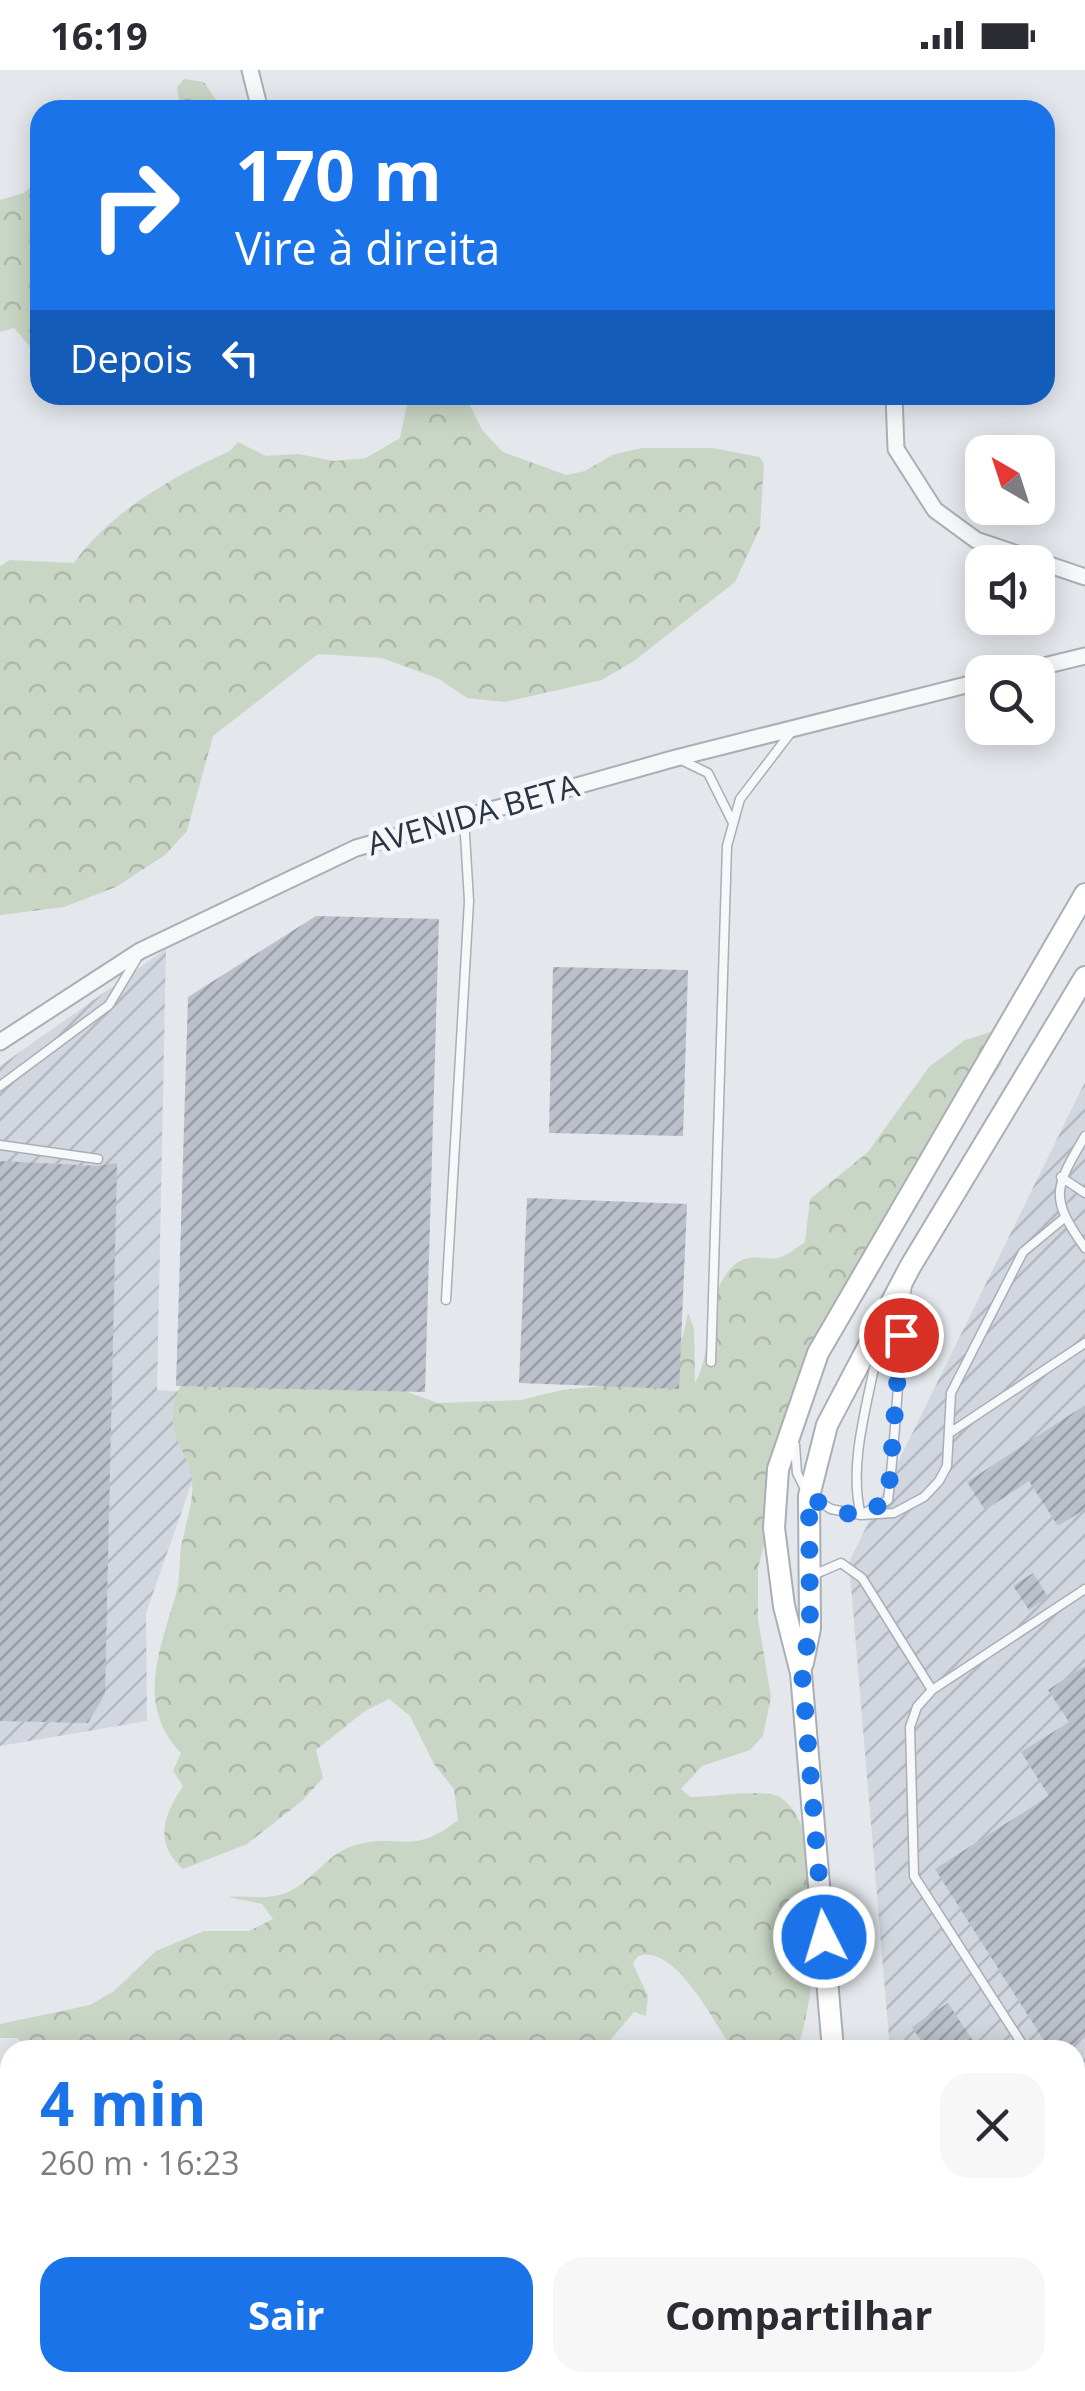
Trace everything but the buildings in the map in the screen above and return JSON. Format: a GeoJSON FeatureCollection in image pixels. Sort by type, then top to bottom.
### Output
{"type":"FeatureCollection","features":[{"type":"Feature","properties":{"kind":"main road"},"geometry":{"type":"LineString","coordinates":[[832,2040],[802,1673],[784,1606],[774,1528],[778,1468],[818,1353],[1085,894]]}},
{"type":"Feature","properties":{"kind":"main road"},"geometry":{"type":"LineString","coordinates":[[802,1673],[810,1628],[809,1496],[827,1425],[910,1267],[1085,977]]}},
{"type":"Feature","properties":{"kind":"street"},"geometry":{"type":"LineString","coordinates":[[250,70],[258,100]]}},
{"type":"Feature","properties":{"kind":"street"},"geometry":{"type":"LineString","coordinates":[[894,405],[896,450],[935,510],[976,540],[1085,577]]}},
{"type":"Feature","properties":{"kind":"street"},"geometry":{"type":"LineString","coordinates":[[1055,663],[1085,656]]}},
{"type":"Feature","properties":{"kind":"street","name":"AVENIDA BETA"},"geometry":{"type":"LineString","coordinates":[[0,1042],[140,951],[356,848],[676,758],[965,686]]}},
{"type":"Feature","properties":{"kind":"lane"},"geometry":{"type":"LineString","coordinates":[[711,1362],[726,846],[740,798],[795,727]]}},
{"type":"Feature","properties":{"kind":"lane"},"geometry":{"type":"LineString","coordinates":[[676,758],[708,774],[733,823]]}},
{"type":"Feature","properties":{"kind":"lane"},"geometry":{"type":"LineString","coordinates":[[446,1300],[470,901],[464,818]]}},
{"type":"Feature","properties":{"kind":"lane"},"geometry":{"type":"LineString","coordinates":[[0,1086],[109,1005],[140,951]]}},
{"type":"Feature","properties":{"kind":"lane"},"geometry":{"type":"LineString","coordinates":[[1085,1136],[1061,1177],[1056,1197],[1063,1219],[1085,1248]]}},
{"type":"Feature","properties":{"kind":"lane"},"geometry":{"type":"LineString","coordinates":[[0,1145],[98,1159]]}},
{"type":"Feature","properties":{"kind":"lane"},"geometry":{"type":"LineString","coordinates":[[1061,1177],[1085,1192]]}},
{"type":"Feature","properties":{"kind":"lane"},"geometry":{"type":"LineString","coordinates":[[804,1394],[794,1452],[797,1473],[809,1496],[831,1510],[861,1516],[894,1513],[924,1497],[947,1466],[951,1393],[1024,1252],[1063,1219]]}},
{"type":"Feature","properties":{"kind":"lane"},"geometry":{"type":"LineString","coordinates":[[861,1516],[888,1500],[896,1432],[896,1369],[910,1267]]}},
{"type":"Feature","properties":{"kind":"lane"},"geometry":{"type":"LineString","coordinates":[[861,1516],[856,1498],[861,1449],[884,1314]]}},
{"type":"Feature","properties":{"kind":"lane"},"geometry":{"type":"LineString","coordinates":[[951,1432],[1085,1343]]}},
{"type":"Feature","properties":{"kind":"lane"},"geometry":{"type":"LineString","coordinates":[[807,1578],[841,1563],[862,1578],[932,1690]]}},
{"type":"Feature","properties":{"kind":"lane"},"geometry":{"type":"LineString","coordinates":[[1020,2040],[914,1876],[910,1727],[917,1707],[932,1690],[1085,1589]]}},
{"type":"Feature","properties":{"kind":"shaded area"},"geometry":{"type":"Polygon","coordinates":[[[166,949],[157,1390],[223,1394],[146,1613],[147,1721],[0,1746],[0,1066],[166,949]]]}},
{"type":"Feature","properties":{"kind":"shaded area"},"geometry":{"type":"Polygon","coordinates":[[[1085,1082],[1085,2040],[889,2040],[849,1562],[1085,1082]]]}},
{"type":"Feature","properties":{"kind":"green space"},"geometry":{"type":"Polygon","coordinates":[[[184,79],[204,82],[216,100],[179,100],[177,87],[184,79]]]}},
{"type":"Feature","properties":{"kind":"green space"},"geometry":{"type":"Polygon","coordinates":[[[30,187],[30,346],[14,328],[0,332],[0,200],[30,187]]]}},
{"type":"Feature","properties":{"kind":"green space"},"geometry":{"type":"Polygon","coordinates":[[[407,405],[470,405],[482,430],[503,452],[566,475],[585,471],[612,455],[642,448],[712,448],[760,457],[764,464],[760,528],[735,582],[634,661],[602,680],[505,702],[467,698],[439,679],[382,658],[318,654],[213,736],[187,831],[165,855],[116,887],[64,907],[0,915],[0,566],[10,560],[74,563],[106,528],[144,497],[230,451],[238,442],[266,456],[298,454],[334,461],[366,458],[400,438],[407,405]]]}},
{"type":"Feature","properties":{"kind":"green space"},"geometry":{"type":"Polygon","coordinates":[[[1017,1024],[1001,1065],[961,1122],[810,1369],[758,1568],[758,1619],[771,1697],[763,1736],[750,1750],[702,1766],[681,1789],[690,1797],[773,1795],[781,1798],[797,1816],[808,1844],[816,1917],[810,1993],[800,2040],[727,2040],[680,1973],[652,1955],[638,1956],[633,1964],[648,1996],[646,2016],[634,2012],[610,2040],[0,2038],[0,2024],[90,2005],[114,1991],[156,1951],[204,1931],[249,1931],[273,1919],[262,1904],[228,1897],[280,1895],[296,1888],[350,1847],[427,1838],[458,1820],[454,1789],[434,1764],[410,1716],[389,1699],[365,1711],[316,1750],[323,1778],[302,1801],[247,1844],[183,1869],[174,1859],[165,1839],[165,1828],[183,1786],[173,1771],[181,1753],[159,1716],[155,1676],[177,1589],[192,1495],[192,1478],[173,1425],[178,1393],[189,1372],[374,1380],[438,1403],[521,1400],[562,1390],[644,1382],[676,1363],[688,1314],[694,1328],[695,1383],[715,1301],[728,1271],[745,1259],[778,1258],[805,1242],[810,1199],[868,1152],[929,1067],[965,1040],[1017,1024]]]}},
{"type":"Feature","properties":{"kind":"route"},"geometry":{"type":"LineString","coordinates":[[824,1937],[802,1673],[810,1628],[809,1496],[831,1510],[861,1516],[888,1500],[901,1335]]}}]}
